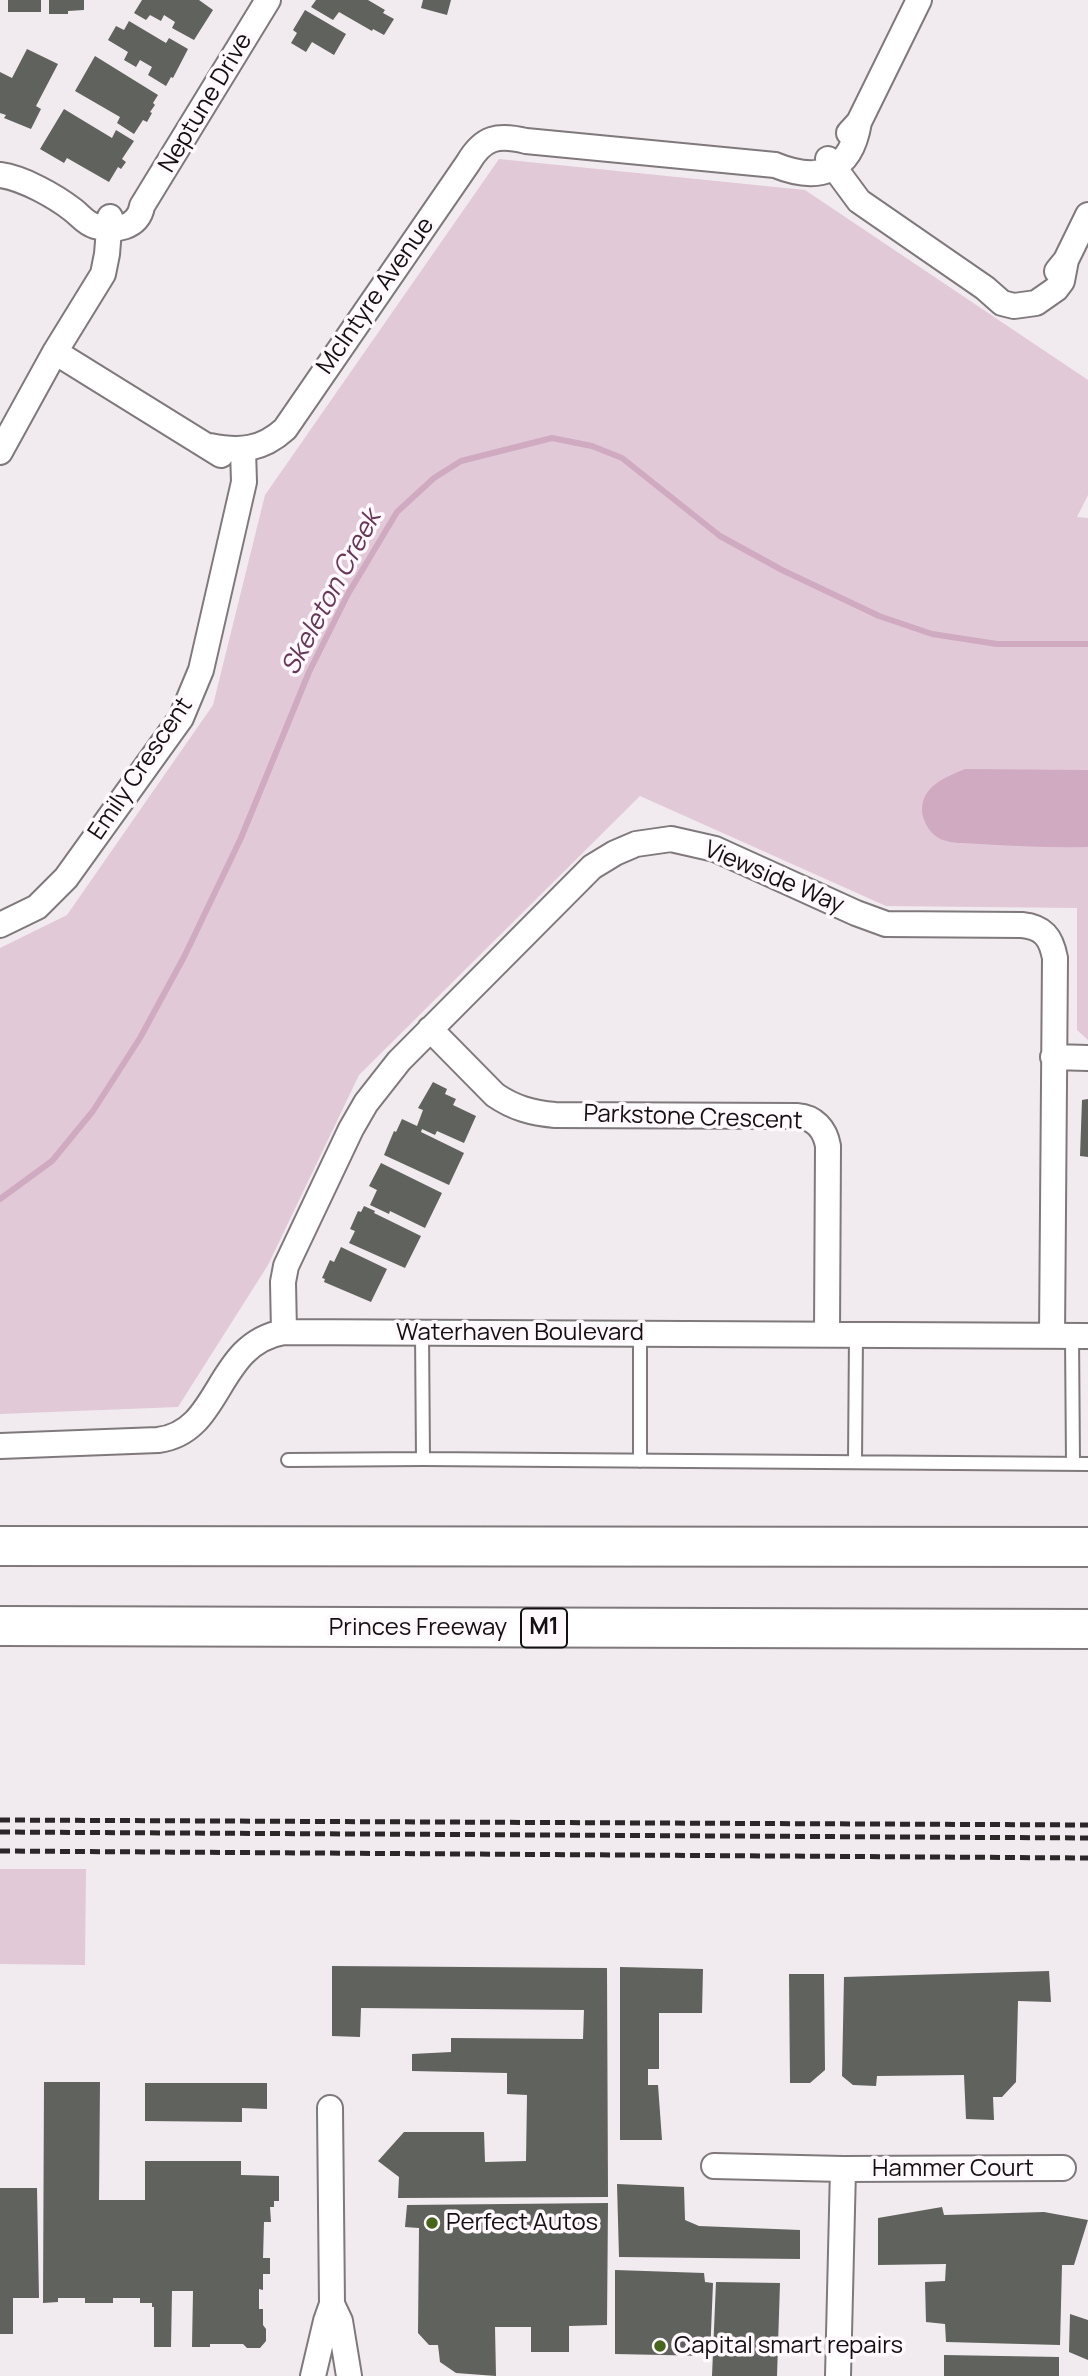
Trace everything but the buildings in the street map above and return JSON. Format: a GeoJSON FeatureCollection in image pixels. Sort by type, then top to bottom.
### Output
{"type":"FeatureCollection","features":[{"type":"Feature","properties":{"kind":"highway"},"geometry":{"type":"LineString","coordinates":[[0,1546],[1088,1547]]}},
{"type":"Feature","properties":{"kind":"highway","name":"Princes Freeway"},"geometry":{"type":"LineString","coordinates":[[0,1626],[1088,1629]]}},
{"type":"Feature","properties":{"kind":"street","name":"Neptune Drive"},"geometry":{"type":"LineString","coordinates":[[110,223],[135,222],[142,206],[268,0]]}},
{"type":"Feature","properties":{"kind":"street"},"geometry":{"type":"LineString","coordinates":[[919,0],[859,122],[851,152],[831,163],[859,201],[985,288],[1002,303],[1014,306],[1036,303],[1056,289],[1062,281],[1066,260],[1088,215]]}},
{"type":"Feature","properties":{"kind":"street","name":"McIntyre Avenue"},"geometry":{"type":"LineString","coordinates":[[55,352],[210,446],[244,456],[285,429],[468,163],[479,161],[496,150],[526,141],[775,165],[804,173],[825,173],[831,163]]}},
{"type":"Feature","properties":{"kind":"street"},"geometry":{"type":"LineString","coordinates":[[0,175],[19,180],[74,210],[87,222],[110,223],[103,274],[55,352],[0,452]]}},
{"type":"Feature","properties":{"kind":"street","name":"Emily Crescent"},"geometry":{"type":"LineString","coordinates":[[0,925],[37,906],[66,878],[181,718],[201,670],[244,482],[244,456]]}},
{"type":"Feature","properties":{"kind":"street","name":"Viewside Way"},"geometry":{"type":"LineString","coordinates":[[284,1332],[283,1282],[286,1266],[359,1114],[375,1089],[398,1061],[592,867],[636,844],[671,839],[715,849],[886,924],[1007,924],[1040,929],[1047,935],[1053,945],[1055,958],[1053,1057],[1071,1336]]}},
{"type":"Feature","properties":{"kind":"street","name":"Parkstone Crescent"},"geometry":{"type":"LineString","coordinates":[[430,1029],[495,1095],[527,1111],[555,1115],[797,1116],[813,1121],[823,1132],[828,1146],[827,1334]]}},
{"type":"Feature","properties":{"kind":"street"},"geometry":{"type":"LineString","coordinates":[[1053,1057],[1088,1058]]}},
{"type":"Feature","properties":{"kind":"street","name":"Waterhaven Boulevard"},"geometry":{"type":"LineString","coordinates":[[0,1446],[158,1440],[176,1436],[194,1423],[235,1362],[250,1345],[272,1334],[284,1332],[1071,1336]]}},
{"type":"Feature","properties":{"kind":"street"},"geometry":{"type":"LineString","coordinates":[[313,2376],[332,2304],[330,2108]]}},
{"type":"Feature","properties":{"kind":"street","name":"Hammer Court"},"geometry":{"type":"LineString","coordinates":[[714,2166],[843,2169],[1063,2168]]}},
{"type":"Feature","properties":{"kind":"street","name":"Hammer Court"},"geometry":{"type":"LineString","coordinates":[[838,2376],[843,2169]]}},
{"type":"Feature","properties":{"kind":"street"},"geometry":{"type":"LineString","coordinates":[[332,2304],[340,2321],[349,2376]]}},
{"type":"Feature","properties":{"kind":"lane"},"geometry":{"type":"LineString","coordinates":[[422,1332],[423,1459]]}},
{"type":"Feature","properties":{"kind":"lane"},"geometry":{"type":"LineString","coordinates":[[640,1333],[640,1461]]}},
{"type":"Feature","properties":{"kind":"lane"},"geometry":{"type":"LineString","coordinates":[[855,1462],[856,1334]]}},
{"type":"Feature","properties":{"kind":"lane"},"geometry":{"type":"LineString","coordinates":[[1071,1336],[1073,1464]]}},
{"type":"Feature","properties":{"kind":"lane"},"geometry":{"type":"LineString","coordinates":[[288,1460],[1088,1464]]}},
{"type":"Feature","properties":{"kind":"shaded area"},"geometry":{"type":"Polygon","coordinates":[[[499,159],[805,190],[1088,380],[1088,495],[1077,517],[1088,518],[1088,1040],[1077,1030],[1077,908],[886,906],[640,796],[359,1075],[268,1265],[178,1407],[0,1414],[0,948],[67,915],[213,705],[265,495],[499,159]]]}},
{"type":"Feature","properties":{"kind":"shaded area"},"geometry":{"type":"Polygon","coordinates":[[[965,769],[1088,770],[1088,847],[961,843],[939,838],[931,832],[924,820],[923,802],[936,784],[965,769]]]}},
{"type":"Feature","properties":{"kind":"shaded area"},"geometry":{"type":"Polygon","coordinates":[[[0,1869],[86,1869],[85,1965],[0,1964],[0,1869]]]}},
{"type":"Feature","properties":{"kind":"waterway","name":"Skeleton Creek"},"geometry":{"type":"LineString","coordinates":[[0,1199],[52,1161],[93,1111],[140,1038],[184,957],[241,838],[309,672],[348,594],[397,512],[434,478],[461,461],[552,438],[592,446],[622,458],[720,536],[782,570],[879,616],[932,634],[997,644],[1088,644]]}},
{"type":"Feature","properties":{"kind":"railway"},"geometry":{"type":"LineString","coordinates":[[0,1820],[1088,1825]]}},
{"type":"Feature","properties":{"kind":"railway"},"geometry":{"type":"LineString","coordinates":[[0,1832],[1088,1838]]}},
{"type":"Feature","properties":{"kind":"railway"},"geometry":{"type":"LineString","coordinates":[[0,1851],[1088,1858]]}},
{"type":"Feature","properties":{"kind":"place","name":"Perfect Autos"},"geometry":{"type":"Point","coordinates":[432,2223]}},
{"type":"Feature","properties":{"kind":"place","name":"Capital smart repairs"},"geometry":{"type":"Point","coordinates":[660,2346]}}]}
